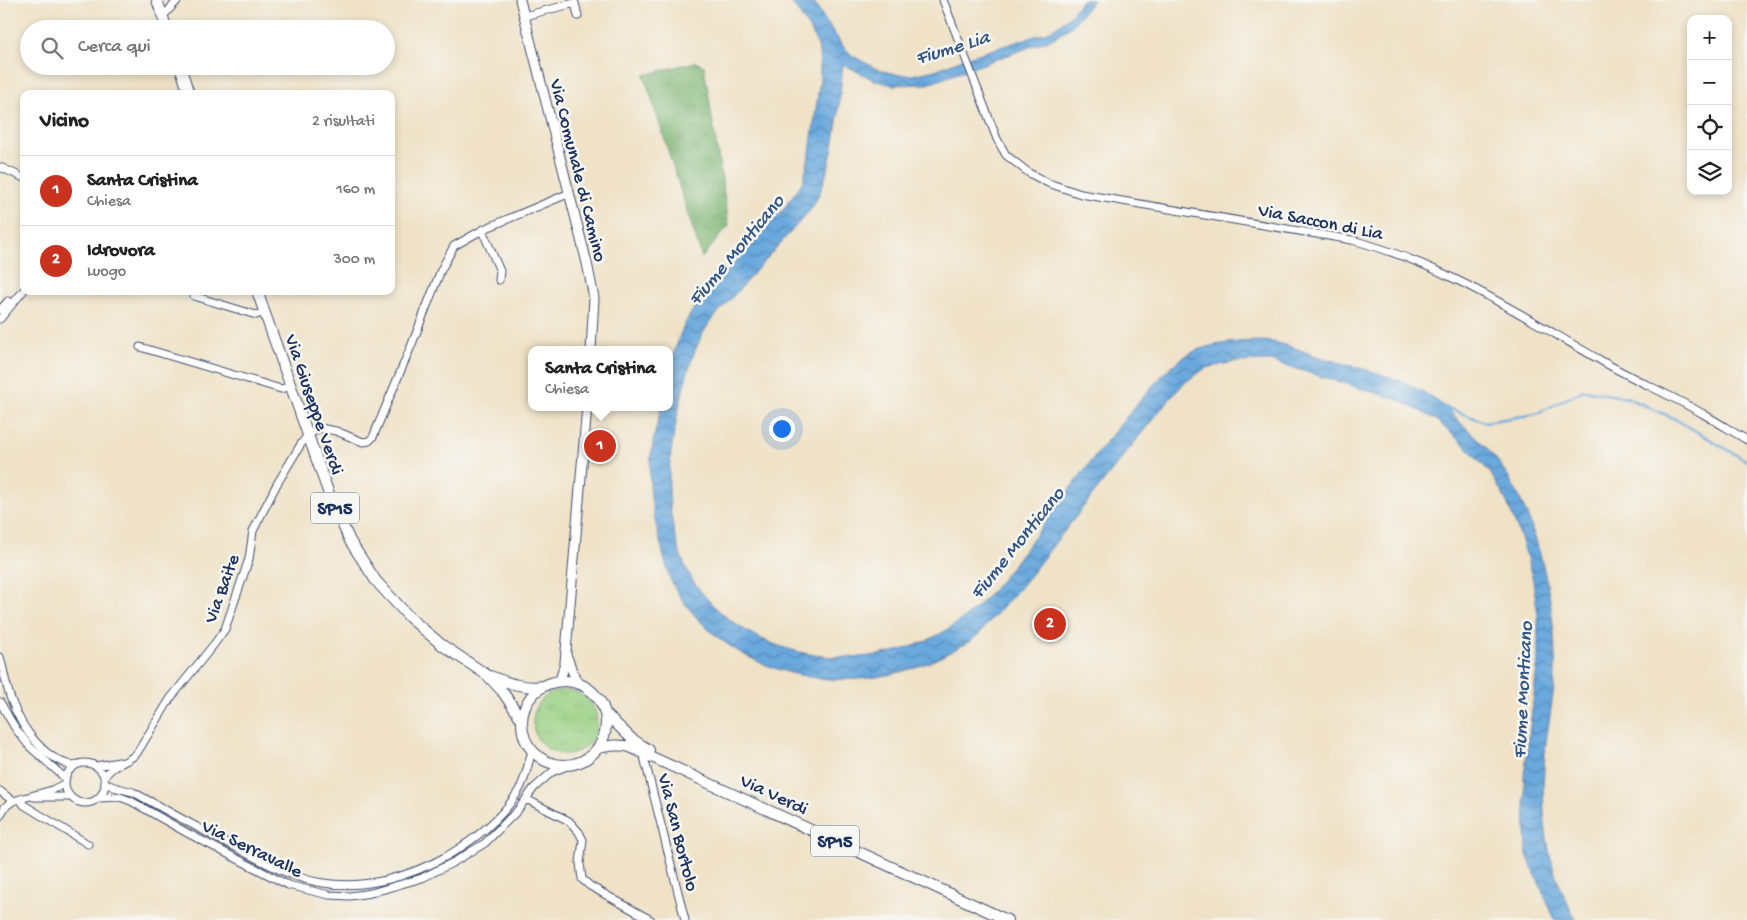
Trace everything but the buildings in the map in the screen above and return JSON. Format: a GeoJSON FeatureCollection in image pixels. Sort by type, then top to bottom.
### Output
{"type":"FeatureCollection","features":[{"type":"Feature","properties":{"kind":"main road"},"geometry":{"type":"LineString","coordinates":[[158,0],[165,20]]}},
{"type":"Feature","properties":{"kind":"main road"},"geometry":{"type":"LineString","coordinates":[[183,75],[188,90]]}},
{"type":"Feature","properties":{"kind":"main road","name":"Via Giuseppe Verdi"},"geometry":{"type":"LineString","coordinates":[[259,295],[330,497],[350,541],[376,581],[410,618],[442,645],[487,675]]}},
{"type":"Feature","properties":{"kind":"main road","name":"SP15"},"geometry":{"type":"LineString","coordinates":[[487,675],[524,687],[533,688],[560,681],[577,683],[587,687],[602,703],[606,714],[632,739],[671,764]]}},
{"type":"Feature","properties":{"kind":"main road","name":"SP15"},"geometry":{"type":"LineString","coordinates":[[487,675],[502,691],[522,720]]}},
{"type":"Feature","properties":{"kind":"main road","name":"SP15"},"geometry":{"type":"LineString","coordinates":[[532,751],[522,731],[522,720],[525,706],[533,694],[545,686]]}},
{"type":"Feature","properties":{"kind":"main road"},"geometry":{"type":"LineString","coordinates":[[532,751],[542,759],[554,764],[567,766],[579,763],[590,757],[604,738],[607,726],[606,714]]}},
{"type":"Feature","properties":{"kind":"main road","name":"SP15"},"geometry":{"type":"LineString","coordinates":[[598,748],[622,745],[671,764]]}},
{"type":"Feature","properties":{"kind":"main road","name":"Via Verdi"},"geometry":{"type":"LineString","coordinates":[[671,764],[1003,918]]}},
{"type":"Feature","properties":{"kind":"street"},"geometry":{"type":"LineString","coordinates":[[163,14],[178,0]]}},
{"type":"Feature","properties":{"kind":"street","name":"Via Comunale di Camino"},"geometry":{"type":"LineString","coordinates":[[520,0],[587,263],[594,298],[591,346]]}},
{"type":"Feature","properties":{"kind":"street","name":"Via Saccon di Lia"},"geometry":{"type":"LineString","coordinates":[[944,0],[997,139],[1006,155],[1029,173],[1048,183],[1093,197],[1352,240],[1383,248],[1426,265],[1475,289],[1602,361],[1704,414],[1747,440]]}},
{"type":"Feature","properties":{"kind":"street"},"geometry":{"type":"LineString","coordinates":[[524,16],[575,3],[578,16]]}},
{"type":"Feature","properties":{"kind":"street"},"geometry":{"type":"LineString","coordinates":[[0,167],[20,176]]}},
{"type":"Feature","properties":{"kind":"street"},"geometry":{"type":"LineString","coordinates":[[308,435],[320,428],[336,431],[363,442],[369,442],[377,429],[441,270],[454,246],[482,230],[570,193]]}},
{"type":"Feature","properties":{"kind":"street"},"geometry":{"type":"LineString","coordinates":[[482,230],[500,270],[499,280]]}},
{"type":"Feature","properties":{"kind":"street"},"geometry":{"type":"LineString","coordinates":[[0,310],[20,288]]}},
{"type":"Feature","properties":{"kind":"street"},"geometry":{"type":"LineString","coordinates":[[0,319],[20,295]]}},
{"type":"Feature","properties":{"kind":"street"},"geometry":{"type":"LineString","coordinates":[[194,296],[256,315],[265,312]]}},
{"type":"Feature","properties":{"kind":"street"},"geometry":{"type":"LineString","coordinates":[[140,346],[281,389],[291,386]]}},
{"type":"Feature","properties":{"kind":"street"},"geometry":{"type":"LineString","coordinates":[[560,681],[566,649],[587,411]]}},
{"type":"Feature","properties":{"kind":"street","name":"Via Baite"},"geometry":{"type":"LineString","coordinates":[[105,781],[113,767],[134,757],[170,699],[225,629],[249,559],[253,530],[277,484],[308,435]]}},
{"type":"Feature","properties":{"kind":"street"},"geometry":{"type":"LineString","coordinates":[[566,649],[568,662],[577,683]]}},
{"type":"Feature","properties":{"kind":"street"},"geometry":{"type":"LineString","coordinates":[[0,657],[12,702],[29,733],[38,744],[62,763],[73,766],[82,763],[96,766],[122,762]]}},
{"type":"Feature","properties":{"kind":"street"},"geometry":{"type":"LineString","coordinates":[[0,702],[15,728],[30,747],[65,781],[70,797]]}},
{"type":"Feature","properties":{"kind":"street","name":"Via Serravalle"},"geometry":{"type":"LineString","coordinates":[[105,781],[114,787],[133,792],[271,866],[296,876],[323,884],[367,883],[397,876],[432,864],[463,847],[497,819],[519,790],[532,751]]}},
{"type":"Feature","properties":{"kind":"street","name":"Via San Bortolo"},"geometry":{"type":"LineString","coordinates":[[644,753],[647,773],[666,836],[686,920]]}},
{"type":"Feature","properties":{"kind":"street"},"geometry":{"type":"LineString","coordinates":[[0,816],[5,807],[16,800],[31,796],[65,781],[73,766]]}},
{"type":"Feature","properties":{"kind":"street"},"geometry":{"type":"LineString","coordinates":[[31,796],[70,797],[75,801],[88,803],[99,798],[105,781],[96,766]]}},
{"type":"Feature","properties":{"kind":"street","name":"Via Serravalle"},"geometry":{"type":"LineString","coordinates":[[99,798],[120,797],[131,801],[189,834],[288,885],[316,893],[343,896],[371,893],[422,878],[440,870],[485,843],[517,811],[534,788],[552,772],[567,766]]}},
{"type":"Feature","properties":{"kind":"street"},"geometry":{"type":"LineString","coordinates":[[0,791],[88,844]]}},
{"type":"Feature","properties":{"kind":"street"},"geometry":{"type":"LineString","coordinates":[[526,799],[570,821],[579,832],[583,840],[580,863],[582,879],[590,886],[651,920]]}},
{"type":"Feature","properties":{"kind":"green space"},"geometry":{"type":"Polygon","coordinates":[[[695,62],[704,66],[729,225],[702,258],[644,75],[695,62]]]}},
{"type":"Feature","properties":{"kind":"green space"},"geometry":{"type":"Polygon","coordinates":[[[565,690],[577,692],[588,699],[595,710],[597,722],[595,734],[588,745],[577,752],[565,754],[553,752],[542,745],[535,734],[533,722],[535,710],[542,699],[553,692],[565,690]]]}},
{"type":"Feature","properties":{"kind":"water"},"geometry":{"type":"Polygon","coordinates":[[[790,0],[812,0],[842,45],[853,56],[879,70],[900,75],[912,75],[935,70],[965,58],[1048,32],[1067,18],[1082,0],[1093,0],[1072,26],[1052,39],[928,84],[892,85],[874,80],[843,64],[835,138],[826,174],[812,208],[710,322],[699,341],[688,371],[672,446],[669,490],[676,542],[686,567],[699,589],[724,615],[754,635],[787,649],[823,656],[859,657],[895,651],[929,639],[960,621],[981,603],[1009,570],[1137,404],[1170,367],[1186,355],[1202,348],[1233,342],[1273,342],[1397,380],[1441,403],[1491,453],[1513,485],[1534,535],[1548,591],[1555,647],[1553,698],[1544,770],[1545,827],[1555,872],[1576,920],[1555,920],[1527,855],[1524,777],[1538,660],[1538,615],[1533,580],[1522,541],[1507,502],[1491,474],[1467,447],[1435,419],[1399,400],[1270,361],[1234,362],[1206,368],[1184,383],[1161,409],[1029,577],[980,633],[966,644],[916,667],[879,677],[840,679],[802,676],[766,665],[732,647],[702,623],[677,592],[667,569],[651,500],[650,475],[654,436],[660,411],[673,411],[673,358],[677,342],[688,318],[696,305],[783,210],[803,181],[810,152],[820,80],[818,46],[811,31],[790,0]]]}},
{"type":"Feature","properties":{"kind":"waterway"},"geometry":{"type":"LineString","coordinates":[[1442,406],[1485,422],[1536,414],[1584,390],[1628,398],[1675,419],[1747,461]]}},
{"type":"Feature","properties":{"kind":"place","name":"Santa Cristina"},"geometry":{"type":"Point","coordinates":[600,446]}},
{"type":"Feature","properties":{"kind":"place","name":"Idrovora"},"geometry":{"type":"Point","coordinates":[1050,624]}},
{"type":"Feature","properties":{"kind":"water label","name":"Fiume Lia"},"geometry":{"type":"Point","coordinates":[952,46]}},
{"type":"Feature","properties":{"kind":"water label","name":"Fiume Monticano"},"geometry":{"type":"Point","coordinates":[735,249]}},
{"type":"Feature","properties":{"kind":"water label","name":"Fiume Monticano"},"geometry":{"type":"Point","coordinates":[1016,542]}},
{"type":"Feature","properties":{"kind":"water label","name":"Fiume Monticano"},"geometry":{"type":"Point","coordinates":[1521,690]}}]}
